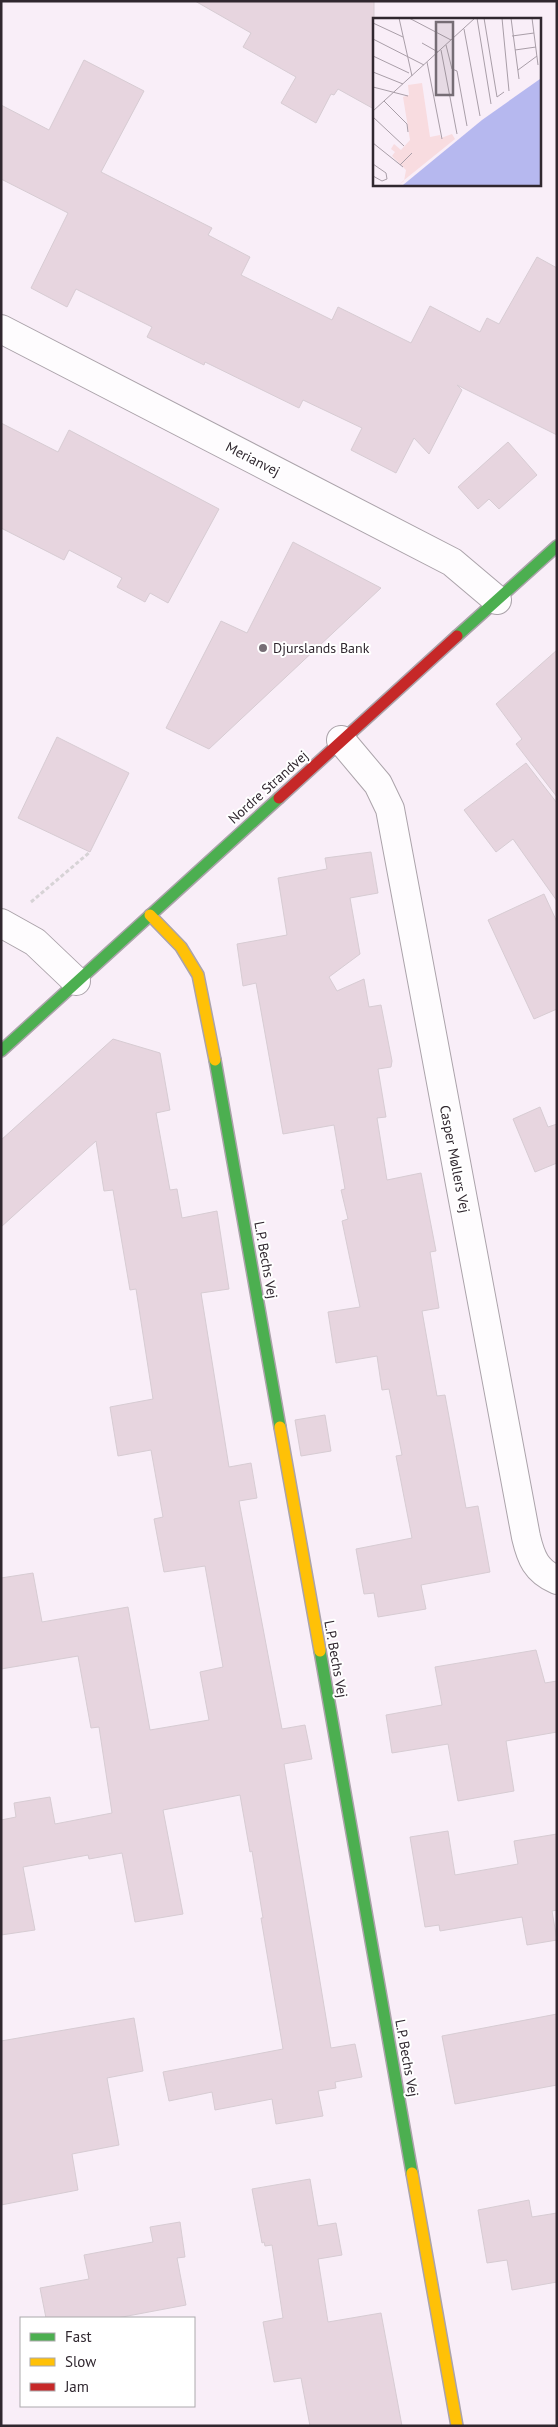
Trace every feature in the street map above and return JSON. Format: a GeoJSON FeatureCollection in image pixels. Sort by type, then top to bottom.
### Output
{"type":"FeatureCollection","features":[{"type":"Feature","properties":{"kind":"street","name":"Merianvej"},"geometry":{"type":"LineString","coordinates":[[1,329],[452,562],[497,600]]}},
{"type":"Feature","properties":{"kind":"street","name":"Nordre Strandvej"},"geometry":{"type":"LineString","coordinates":[[1,1051],[341,740],[557,546]]}},
{"type":"Feature","properties":{"kind":"street","name":"Casper Møllers Vej"},"geometry":{"type":"LineString","coordinates":[[341,740],[378,784],[390,809],[526,1538],[530,1556],[539,1570],[557,1580]]}},
{"type":"Feature","properties":{"kind":"street","name":"L.P. Bechs Vej"},"geometry":{"type":"LineString","coordinates":[[150,915],[190,956],[202,986],[457,2426]]}},
{"type":"Feature","properties":{"kind":"street"},"geometry":{"type":"LineString","coordinates":[[3,924],[36,942],[76,981]]}},
{"type":"Feature","properties":{"kind":"path"},"geometry":{"type":"LineString","coordinates":[[3,924],[90,852]]}},
{"type":"Feature","properties":{"kind":"building"},"geometry":{"type":"Polygon","coordinates":[[[195,1],[374,1],[373,108],[338,89],[334,95],[331,94],[316,123],[281,103],[296,77],[243,47],[251,33],[195,1]]]}},
{"type":"Feature","properties":{"kind":"building"},"geometry":{"type":"Polygon","coordinates":[[[84,60],[144,91],[101,172],[212,228],[208,235],[250,257],[241,275],[332,320],[338,307],[411,343],[430,306],[480,332],[487,318],[499,324],[537,257],[557,268],[557,435],[457,385],[462,390],[429,454],[414,438],[396,473],[351,450],[362,428],[303,400],[299,408],[205,362],[204,365],[147,337],[152,327],[76,289],[67,307],[31,288],[68,213],[1,179],[1,105],[49,130],[84,60]]]}},
{"type":"Feature","properties":{"kind":"building"},"geometry":{"type":"Polygon","coordinates":[[[1,423],[58,452],[69,430],[219,509],[168,603],[150,593],[145,602],[117,587],[122,578],[69,550],[64,560],[1,528],[1,423]]]}},
{"type":"Feature","properties":{"kind":"building"},"geometry":{"type":"Polygon","coordinates":[[[508,442],[537,475],[499,509],[489,499],[478,509],[458,487],[508,442]]]}},
{"type":"Feature","properties":{"kind":"building","name":"Djurslands Bank"},"geometry":{"type":"Polygon","coordinates":[[[293,542],[381,588],[209,749],[166,728],[221,621],[247,633],[293,542]]]}},
{"type":"Feature","properties":{"kind":"building"},"geometry":{"type":"Polygon","coordinates":[[[557,650],[557,797],[516,744],[522,739],[496,704],[557,650]]]}},
{"type":"Feature","properties":{"kind":"building"},"geometry":{"type":"Polygon","coordinates":[[[57,737],[129,773],[90,852],[18,818],[57,737]]]}},
{"type":"Feature","properties":{"kind":"building"},"geometry":{"type":"Polygon","coordinates":[[[526,763],[557,803],[557,901],[513,839],[496,852],[464,810],[526,763]]]}},
{"type":"Feature","properties":{"kind":"building"},"geometry":{"type":"Polygon","coordinates":[[[371,852],[378,893],[350,898],[360,954],[329,977],[337,991],[364,979],[369,1007],[381,1005],[392,1061],[391,1067],[378,1069],[386,1117],[377,1118],[387,1180],[421,1173],[436,1251],[430,1252],[439,1308],[422,1311],[437,1396],[445,1395],[466,1508],[478,1506],[490,1572],[421,1585],[426,1609],[378,1617],[374,1593],[364,1594],[356,1549],[412,1538],[396,1456],[402,1455],[389,1389],[382,1390],[377,1356],[336,1363],[328,1312],[360,1307],[342,1221],[348,1219],[341,1190],[345,1189],[334,1125],[283,1134],[256,983],[243,986],[237,944],[287,935],[278,878],[327,869],[325,858],[371,852]]]}},
{"type":"Feature","properties":{"kind":"building"},"geometry":{"type":"Polygon","coordinates":[[[544,894],[557,922],[557,1009],[534,1019],[488,920],[544,894]]]}},
{"type":"Feature","properties":{"kind":"building"},"geometry":{"type":"Polygon","coordinates":[[[113,1039],[160,1053],[170,1110],[156,1113],[170,1190],[177,1189],[182,1218],[217,1211],[229,1289],[201,1293],[229,1467],[251,1463],[257,1498],[239,1501],[282,1729],[305,1725],[312,1759],[284,1764],[331,2048],[355,2044],[362,2077],[335,2082],[336,2088],[318,2091],[323,2116],[276,2124],[272,2099],[215,2110],[212,2092],[169,2101],[163,2072],[283,2049],[252,1851],[250,1852],[240,1795],[163,1810],[183,1914],[135,1922],[122,1853],[89,1859],[88,1855],[23,1867],[35,1930],[1,1935],[1,1820],[16,1817],[14,1803],[50,1797],[55,1824],[112,1813],[99,1727],[91,1728],[78,1656],[1,1669],[1,1578],[33,1573],[42,1622],[128,1607],[150,1730],[209,1720],[200,1672],[223,1667],[205,1566],[164,1572],[154,1519],[163,1517],[151,1450],[118,1456],[110,1407],[153,1399],[136,1289],[130,1290],[113,1190],[104,1191],[96,1141],[1,1227],[1,1140],[113,1039]]]}},
{"type":"Feature","properties":{"kind":"building"},"geometry":{"type":"Polygon","coordinates":[[[540,1107],[548,1127],[557,1124],[557,1163],[535,1172],[513,1119],[540,1107]]]}},
{"type":"Feature","properties":{"kind":"building"},"geometry":{"type":"Polygon","coordinates":[[[325,1415],[331,1451],[301,1456],[295,1420],[325,1415]]]}},
{"type":"Feature","properties":{"kind":"building"},"geometry":{"type":"Polygon","coordinates":[[[536,1650],[545,1683],[557,1681],[557,1732],[506,1741],[514,1791],[458,1801],[448,1744],[392,1753],[386,1715],[442,1705],[435,1667],[536,1650]]]}},
{"type":"Feature","properties":{"kind":"building"},"geometry":{"type":"Polygon","coordinates":[[[448,1831],[455,1875],[518,1864],[514,1841],[557,1834],[557,1910],[552,1911],[557,1940],[527,1945],[522,1917],[440,1931],[439,1925],[425,1927],[410,1837],[448,1831]]]}},
{"type":"Feature","properties":{"kind":"building"},"geometry":{"type":"Polygon","coordinates":[[[557,2014],[557,2085],[455,2104],[442,2036],[557,2014]]]}},
{"type":"Feature","properties":{"kind":"building"},"geometry":{"type":"Polygon","coordinates":[[[134,2018],[143,2071],[107,2078],[119,2145],[72,2154],[78,2190],[1,2205],[1,2041],[134,2018]]]}},
{"type":"Feature","properties":{"kind":"building"},"geometry":{"type":"Polygon","coordinates":[[[310,2179],[318,2226],[336,2223],[342,2255],[318,2259],[328,2322],[381,2313],[402,2426],[310,2426],[301,2378],[274,2382],[263,2322],[283,2318],[272,2245],[265,2246],[264,2242],[262,2243],[252,2189],[310,2179]]]}},
{"type":"Feature","properties":{"kind":"building"},"geometry":{"type":"Polygon","coordinates":[[[529,2200],[532,2217],[557,2213],[557,2282],[512,2290],[507,2260],[487,2263],[478,2210],[529,2200]]]}},
{"type":"Feature","properties":{"kind":"building"},"geometry":{"type":"Polygon","coordinates":[[[180,2222],[185,2257],[177,2258],[186,2305],[122,2317],[46,2317],[40,2288],[89,2279],[84,2255],[153,2242],[150,2227],[180,2222]]]}},
{"type":"Feature","properties":{"kind":"traffic: fast"},"geometry":{"type":"LineString","coordinates":[[457,636],[557,546]]}},
{"type":"Feature","properties":{"kind":"traffic: fast"},"geometry":{"type":"LineString","coordinates":[[1,1051],[279,798]]}},
{"type":"Feature","properties":{"kind":"traffic: fast"},"geometry":{"type":"LineString","coordinates":[[215,1060],[280,1427]]}},
{"type":"Feature","properties":{"kind":"traffic: fast"},"geometry":{"type":"LineString","coordinates":[[320,1651],[412,2173]]}},
{"type":"Feature","properties":{"kind":"traffic: slow"},"geometry":{"type":"LineString","coordinates":[[150,915],[181,947],[198,975],[215,1060]]}},
{"type":"Feature","properties":{"kind":"traffic: slow"},"geometry":{"type":"LineString","coordinates":[[280,1427],[320,1651]]}},
{"type":"Feature","properties":{"kind":"traffic: slow"},"geometry":{"type":"LineString","coordinates":[[412,2173],[457,2426]]}},
{"type":"Feature","properties":{"kind":"traffic: jam"},"geometry":{"type":"LineString","coordinates":[[279,798],[457,636]]}},
{"type":"Feature","properties":{"kind":"place","name":"Djurslands Bank"},"geometry":{"type":"Point","coordinates":[263,648]}}]}
